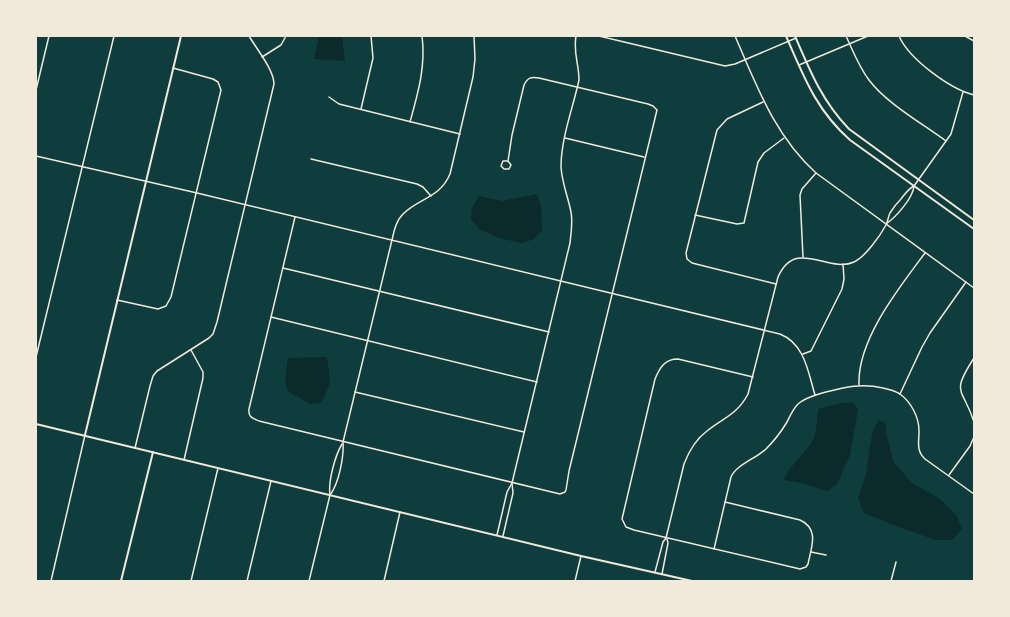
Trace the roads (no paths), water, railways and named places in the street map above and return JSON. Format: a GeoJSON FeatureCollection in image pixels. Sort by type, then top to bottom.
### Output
{"type":"FeatureCollection","features":[{"type":"Feature","properties":{"kind":"street"},"geometry":{"type":"LineString","coordinates":[[36,90],[49,36]]}},
{"type":"Feature","properties":{"kind":"street"},"geometry":{"type":"LineString","coordinates":[[37,356],[114,36]]}},
{"type":"Feature","properties":{"kind":"street"},"geometry":{"type":"LineString","coordinates":[[52,581],[117,300],[181,36]]}},
{"type":"Feature","properties":{"kind":"street"},"geometry":{"type":"LineString","coordinates":[[135,448],[150,386],[154,376],[162,368],[209,338],[215,329],[274,84],[273,77],[249,36]]}},
{"type":"Feature","properties":{"kind":"street"},"geometry":{"type":"LineString","coordinates":[[262,57],[281,45],[286,36]]}},
{"type":"Feature","properties":{"kind":"street"},"geometry":{"type":"LineString","coordinates":[[361,110],[373,58],[371,36]]}},
{"type":"Feature","properties":{"kind":"street"},"geometry":{"type":"LineString","coordinates":[[410,122],[423,70],[424,47],[422,36]]}},
{"type":"Feature","properties":{"kind":"street"},"geometry":{"type":"LineString","coordinates":[[330,495],[335,489],[343,452],[343,442],[397,223],[409,209],[438,191],[449,177],[473,77],[475,52],[474,36]]}},
{"type":"Feature","properties":{"kind":"street"},"geometry":{"type":"LineString","coordinates":[[497,535],[507,492],[512,483],[570,243],[572,225],[571,212],[562,173],[562,158],[579,72],[575,54],[576,36]]}},
{"type":"Feature","properties":{"kind":"street"},"geometry":{"type":"LineString","coordinates":[[600,36],[721,66],[730,65],[745,60],[795,37],[823,96],[832,110],[845,124],[918,180],[974,220]]}},
{"type":"Feature","properties":{"kind":"street"},"geometry":{"type":"LineString","coordinates":[[735,36],[763,102],[784,138],[816,173],[974,288]]}},
{"type":"Feature","properties":{"kind":"street"},"geometry":{"type":"LineString","coordinates":[[786,36],[814,97],[835,126],[850,140],[974,229]]}},
{"type":"Feature","properties":{"kind":"street"},"geometry":{"type":"LineString","coordinates":[[846,36],[862,70],[877,89],[891,102],[946,141]]}},
{"type":"Feature","properties":{"kind":"street"},"geometry":{"type":"LineString","coordinates":[[799,65],[868,36]]}},
{"type":"Feature","properties":{"kind":"street"},"geometry":{"type":"LineString","coordinates":[[899,36],[907,50],[916,60],[963,92],[974,95]]}},
{"type":"Feature","properties":{"kind":"street"},"geometry":{"type":"LineString","coordinates":[[965,36],[974,41]]}},
{"type":"Feature","properties":{"kind":"street"},"geometry":{"type":"LineString","coordinates":[[117,300],[158,309],[163,308],[168,304],[172,297],[220,97],[218,82],[213,79],[173,68]]}},
{"type":"Feature","properties":{"kind":"street"},"geometry":{"type":"LineString","coordinates":[[36,72],[40,73]]}},
{"type":"Feature","properties":{"kind":"street"},"geometry":{"type":"LineString","coordinates":[[295,217],[248,413],[250,417],[259,422],[560,494],[566,490],[569,471],[644,157],[656,114],[656,108],[648,104],[539,78],[528,78],[524,85],[512,135],[508,161],[511,164],[511,167],[504,170],[501,166],[502,163],[506,160],[508,161]]}},
{"type":"Feature","properties":{"kind":"street"},"geometry":{"type":"LineString","coordinates":[[886,224],[895,217],[912,193],[918,180],[946,141],[953,127],[963,92]]}},
{"type":"Feature","properties":{"kind":"street"},"geometry":{"type":"LineString","coordinates":[[329,97],[339,104],[460,134]]}},
{"type":"Feature","properties":{"kind":"street"},"geometry":{"type":"LineString","coordinates":[[763,102],[727,119],[717,130],[686,253],[687,259],[692,264],[776,284]]}},
{"type":"Feature","properties":{"kind":"street"},"geometry":{"type":"LineString","coordinates":[[565,138],[644,157]]}},
{"type":"Feature","properties":{"kind":"street"},"geometry":{"type":"LineString","coordinates":[[695,215],[737,224],[744,223],[758,162],[764,153],[784,138]]}},
{"type":"Feature","properties":{"kind":"street"},"geometry":{"type":"LineString","coordinates":[[36,156],[146,181],[780,334],[797,346],[803,354],[815,395]]}},
{"type":"Feature","properties":{"kind":"street"},"geometry":{"type":"LineString","coordinates":[[311,159],[416,184],[423,187],[431,196]]}},
{"type":"Feature","properties":{"kind":"street"},"geometry":{"type":"LineString","coordinates":[[803,257],[800,195],[802,189],[816,173]]}},
{"type":"Feature","properties":{"kind":"street"},"geometry":{"type":"LineString","coordinates":[[655,572],[663,542],[666,538],[684,464],[690,450],[703,434],[729,416],[743,402],[748,394],[780,273],[785,266],[793,260],[803,257],[843,264],[853,262],[863,255],[886,224],[890,214],[908,189],[914,186]]}},
{"type":"Feature","properties":{"kind":"street"},"geometry":{"type":"LineString","coordinates":[[859,385],[862,358],[876,327],[897,292],[925,253]]}},
{"type":"Feature","properties":{"kind":"street"},"geometry":{"type":"LineString","coordinates":[[803,354],[811,351],[842,289],[844,279],[843,264]]}},
{"type":"Feature","properties":{"kind":"street"},"geometry":{"type":"LineString","coordinates":[[283,268],[380,290],[549,332]]}},
{"type":"Feature","properties":{"kind":"street"},"geometry":{"type":"LineString","coordinates":[[900,394],[926,340],[966,282]]}},
{"type":"Feature","properties":{"kind":"street"},"geometry":{"type":"LineString","coordinates":[[271,317],[536,382]]}},
{"type":"Feature","properties":{"kind":"street"},"geometry":{"type":"LineString","coordinates":[[184,460],[203,378],[201,367],[191,350]]}},
{"type":"Feature","properties":{"kind":"street"},"geometry":{"type":"LineString","coordinates":[[974,358],[965,372],[960,386],[962,395],[974,422]]}},
{"type":"Feature","properties":{"kind":"street"},"geometry":{"type":"LineString","coordinates":[[725,502],[800,520],[809,526],[813,538],[808,564],[800,570],[666,538],[626,527],[622,518],[656,379],[661,366],[665,362],[678,359],[753,377]]}},
{"type":"Feature","properties":{"kind":"street"},"geometry":{"type":"LineString","coordinates":[[714,549],[731,477],[734,471],[755,458],[770,444],[782,429],[794,408],[799,404],[809,397],[846,386],[876,386],[900,394],[912,406],[916,417],[919,429],[918,448],[921,454],[925,459],[974,494]]}},
{"type":"Feature","properties":{"kind":"street"},"geometry":{"type":"LineString","coordinates":[[355,392],[524,432]]}},
{"type":"Feature","properties":{"kind":"street"},"geometry":{"type":"LineString","coordinates":[[36,424],[581,556],[692,581]]}},
{"type":"Feature","properties":{"kind":"street"},"geometry":{"type":"LineString","coordinates":[[949,476],[970,446],[974,437]]}},
{"type":"Feature","properties":{"kind":"street"},"geometry":{"type":"LineString","coordinates":[[310,581],[330,495],[329,488],[338,451],[343,442]]}},
{"type":"Feature","properties":{"kind":"street"},"geometry":{"type":"LineString","coordinates":[[121,581],[153,452]]}},
{"type":"Feature","properties":{"kind":"street"},"geometry":{"type":"LineString","coordinates":[[191,581],[218,468]]}},
{"type":"Feature","properties":{"kind":"street"},"geometry":{"type":"LineString","coordinates":[[247,581],[271,481]]}},
{"type":"Feature","properties":{"kind":"street"},"geometry":{"type":"LineString","coordinates":[[503,536],[513,493],[512,483]]}},
{"type":"Feature","properties":{"kind":"street"},"geometry":{"type":"LineString","coordinates":[[384,581],[400,512]]}},
{"type":"Feature","properties":{"kind":"street"},"geometry":{"type":"LineString","coordinates":[[662,574],[668,543],[666,538]]}},
{"type":"Feature","properties":{"kind":"street"},"geometry":{"type":"LineString","coordinates":[[811,552],[826,555]]}},
{"type":"Feature","properties":{"kind":"street"},"geometry":{"type":"LineString","coordinates":[[575,581],[581,556]]}},
{"type":"Feature","properties":{"kind":"street"},"geometry":{"type":"LineString","coordinates":[[891,581],[896,562]]}},
{"type":"Feature","properties":{"kind":"water"},"geometry":{"type":"Polygon","coordinates":[[[319,36],[342,36],[345,61],[314,59],[319,36]]]}},
{"type":"Feature","properties":{"kind":"water"},"geometry":{"type":"Polygon","coordinates":[[[537,194],[541,206],[542,230],[534,239],[522,243],[499,238],[479,229],[471,219],[472,208],[479,196],[502,201],[537,194]]]}},
{"type":"Feature","properties":{"kind":"water"},"geometry":{"type":"Polygon","coordinates":[[[327,357],[330,384],[321,403],[310,404],[288,391],[285,380],[288,358],[327,357]]]}},
{"type":"Feature","properties":{"kind":"water"},"geometry":{"type":"Polygon","coordinates":[[[853,402],[858,409],[850,455],[837,484],[827,491],[802,483],[784,480],[786,475],[813,440],[816,429],[818,409],[853,402]]]}},
{"type":"Feature","properties":{"kind":"water"},"geometry":{"type":"Polygon","coordinates":[[[878,420],[885,422],[893,461],[912,483],[940,499],[957,516],[962,529],[952,540],[936,540],[864,513],[858,498],[866,474],[872,434],[878,420]]]}}]}
